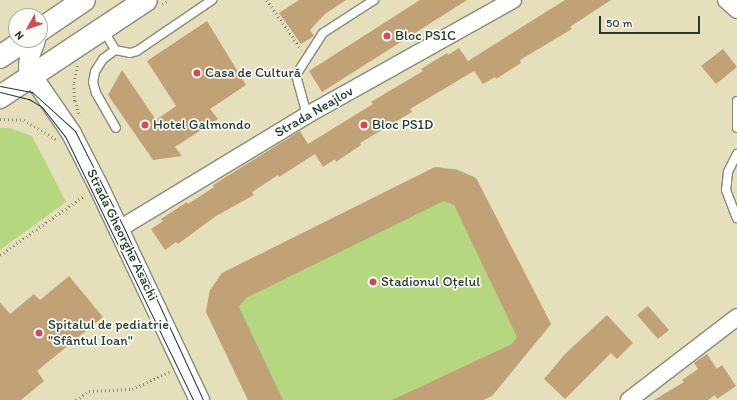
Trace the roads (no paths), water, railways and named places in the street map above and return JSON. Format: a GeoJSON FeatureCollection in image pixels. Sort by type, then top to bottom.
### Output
{"type":"FeatureCollection","features":[{"type":"Feature","properties":{"kind":"main road"},"geometry":{"type":"LineString","coordinates":[[48,25],[84,0]]}},
{"type":"Feature","properties":{"kind":"main road"},"geometry":{"type":"LineString","coordinates":[[0,97],[146,0]]}},
{"type":"Feature","properties":{"kind":"main road"},"geometry":{"type":"LineString","coordinates":[[0,57],[13,48]]}},
{"type":"Feature","properties":{"kind":"street","name":"Strada Neajlov"},"geometry":{"type":"LineString","coordinates":[[119,229],[307,115],[513,0]]}},
{"type":"Feature","properties":{"kind":"street"},"geometry":{"type":"LineString","coordinates":[[726,0],[737,10]]}},
{"type":"Feature","properties":{"kind":"street"},"geometry":{"type":"LineString","coordinates":[[32,48],[29,56],[28,67],[32,76]]}},
{"type":"Feature","properties":{"kind":"street","name":"Strada Gheorghe Asachi"},"geometry":{"type":"LineString","coordinates":[[32,76],[71,133],[119,229],[184,365],[199,400]]}},
{"type":"Feature","properties":{"kind":"street"},"geometry":{"type":"LineString","coordinates":[[630,400],[737,317]]}},
{"type":"Feature","properties":{"kind":"lane"},"geometry":{"type":"LineString","coordinates":[[102,29],[115,50],[130,53],[137,51],[212,0]]}},
{"type":"Feature","properties":{"kind":"lane"},"geometry":{"type":"LineString","coordinates":[[307,115],[296,75],[324,33],[374,0]]}},
{"type":"Feature","properties":{"kind":"lane"},"geometry":{"type":"LineString","coordinates":[[115,50],[103,59],[95,72],[93,82],[96,93],[116,128]]}},
{"type":"Feature","properties":{"kind":"lane"},"geometry":{"type":"LineString","coordinates":[[737,101],[737,128]]}},
{"type":"Feature","properties":{"kind":"lane"},"geometry":{"type":"LineString","coordinates":[[737,154],[728,172],[726,190],[737,218]]}},
{"type":"Feature","properties":{"kind":"tram line"},"geometry":{"type":"LineString","coordinates":[[0,86],[32,92],[75,131],[124,228],[203,400]]}},
{"type":"Feature","properties":{"kind":"tram line"},"geometry":{"type":"LineString","coordinates":[[0,92],[29,99],[42,107],[65,136],[193,400]]}},
{"type":"Feature","properties":{"kind":"place","name":"Bloc PS1C"},"geometry":{"type":"Point","coordinates":[387,36]}},
{"type":"Feature","properties":{"kind":"place","name":"Casa de Cultură"},"geometry":{"type":"Point","coordinates":[197,73]}},
{"type":"Feature","properties":{"kind":"place","name":"Hotel Galmondo"},"geometry":{"type":"Point","coordinates":[145,125]}},
{"type":"Feature","properties":{"kind":"place","name":"Bloc PS1D"},"geometry":{"type":"Point","coordinates":[364,125]}},
{"type":"Feature","properties":{"kind":"place","name":"Stadionul Oțelul"},"geometry":{"type":"Point","coordinates":[373,282]}},
{"type":"Feature","properties":{"kind":"place","name":"Spitalul de pediatrie \"Sfântul Ioan\""},"geometry":{"type":"Point","coordinates":[39,333]}}]}
